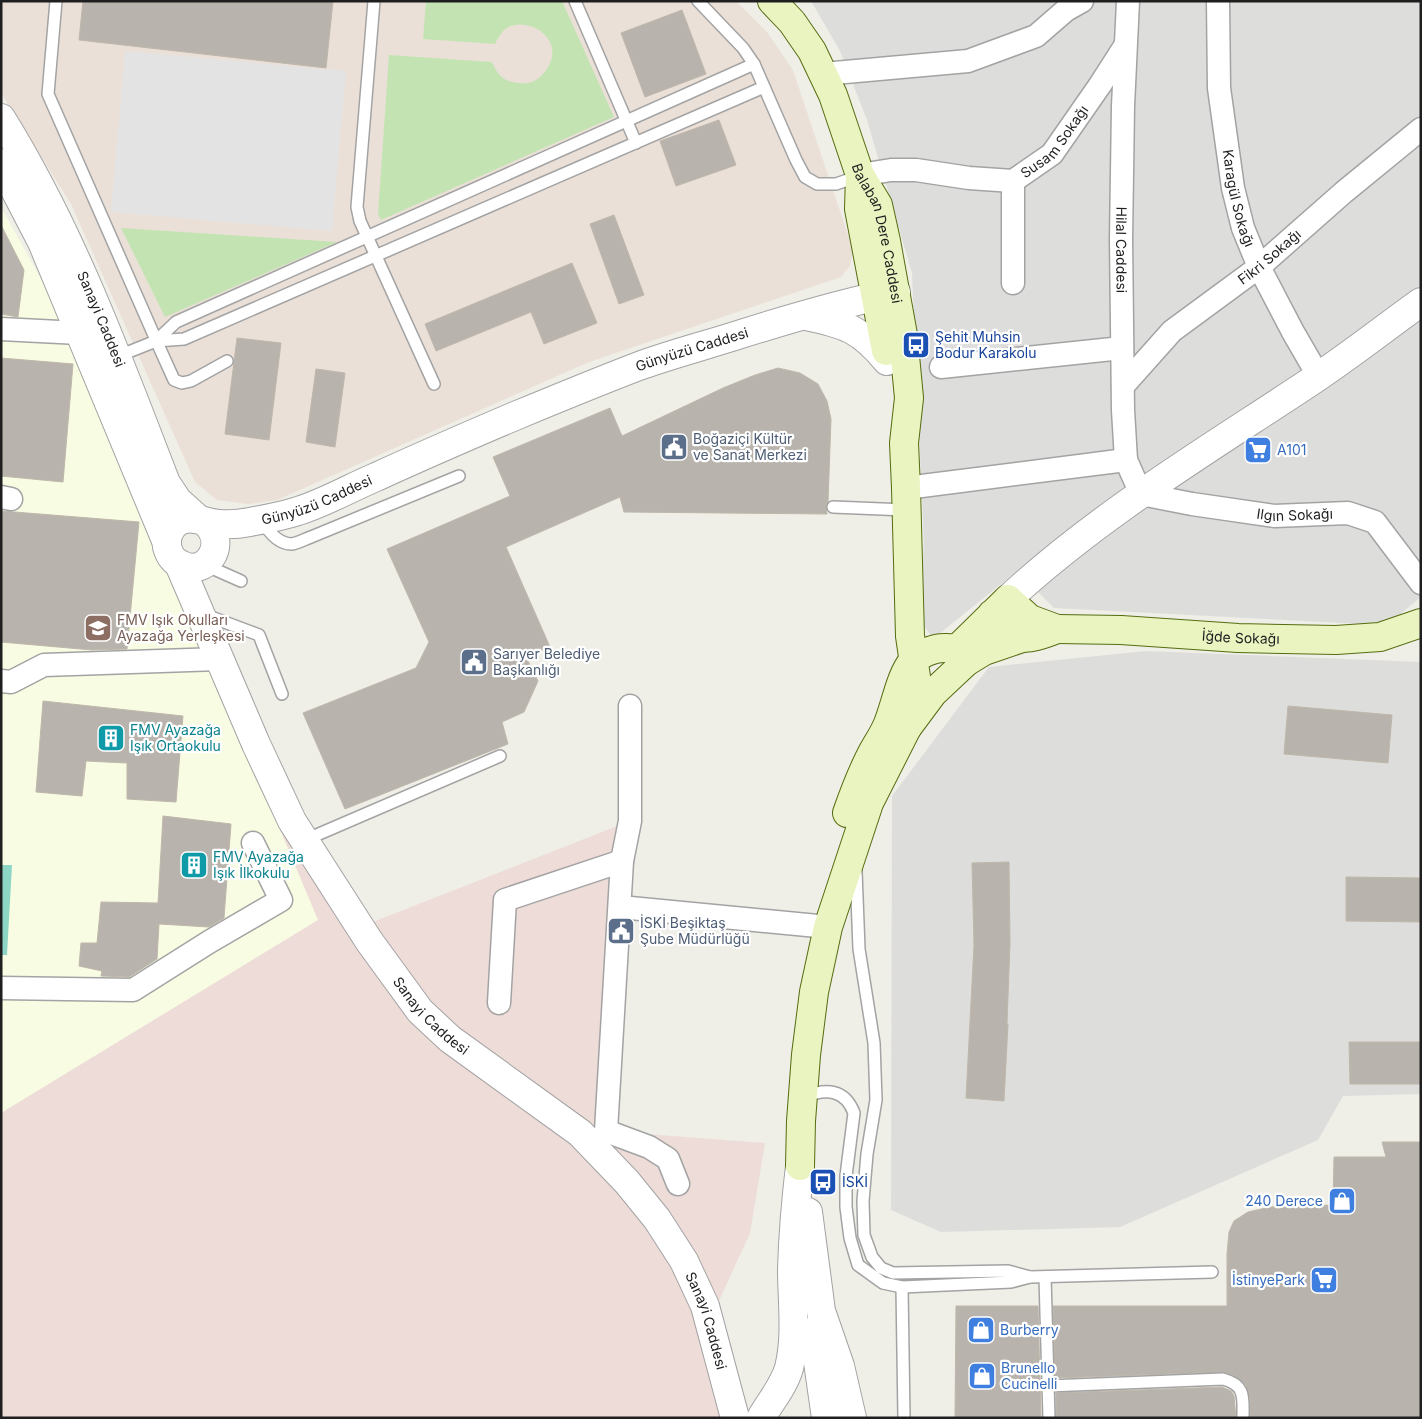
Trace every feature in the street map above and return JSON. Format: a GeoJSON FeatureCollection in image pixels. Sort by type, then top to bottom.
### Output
{"type":"FeatureCollection","features":[{"type":"Feature","properties":{"kind":"main road","name":"Balaban Dere Caddesi"},"geometry":{"type":"LineString","coordinates":[[772,1],[792,22],[812,51],[832,95],[860,175],[878,205],[891,399],[904,443]]}},
{"type":"Feature","properties":{"kind":"main road","name":"Balaban Dere Caddesi"},"geometry":{"type":"LineString","coordinates":[[884,285],[903,335],[908,398],[904,443],[910,636],[916,684],[907,728]]}},
{"type":"Feature","properties":{"kind":"main road"},"geometry":{"type":"LineString","coordinates":[[1000,606],[1057,630]]}},
{"type":"Feature","properties":{"kind":"main road"},"geometry":{"type":"LineString","coordinates":[[1000,606],[1003,628],[1013,636],[1022,638]]}},
{"type":"Feature","properties":{"kind":"main road"},"geometry":{"type":"LineString","coordinates":[[800,1166],[802,1097],[814,992],[828,927],[869,803],[907,728],[1000,606]]}},
{"type":"Feature","properties":{"kind":"main road","name":"İğde Sokağı"},"geometry":{"type":"LineString","coordinates":[[1057,630],[1120,630],[1238,638],[1336,640],[1380,637],[1421,623]]}},
{"type":"Feature","properties":{"kind":"main road"},"geometry":{"type":"LineString","coordinates":[[957,663],[984,651],[1022,638],[1034,637],[1057,630]]}},
{"type":"Feature","properties":{"kind":"main road"},"geometry":{"type":"LineString","coordinates":[[828,927],[825,895],[838,839],[855,790],[887,726],[902,683],[912,662],[922,654],[944,648],[957,663]]}},
{"type":"Feature","properties":{"kind":"street"},"geometry":{"type":"LineString","coordinates":[[823,74],[968,61],[1036,36],[1066,10],[1082,1]]}},
{"type":"Feature","properties":{"kind":"street","name":"Hilal Caddesi"},"geometry":{"type":"LineString","coordinates":[[1128,1],[1120,239],[1123,386],[1126,460],[1141,494]]}},
{"type":"Feature","properties":{"kind":"street","name":"Karagül Sokağı"},"geometry":{"type":"LineString","coordinates":[[1218,1],[1219,88],[1234,188],[1243,228],[1259,267],[1319,377]]}},
{"type":"Feature","properties":{"kind":"street","name":"Susam Sokağı"},"geometry":{"type":"LineString","coordinates":[[860,175],[891,170],[916,170],[969,178],[1013,181],[1052,154],[1126,44]]}},
{"type":"Feature","properties":{"kind":"street","name":"Sanayi Caddesi"},"geometry":{"type":"LineString","coordinates":[[1,118],[36,176],[58,218],[105,362],[191,556],[199,612],[256,744],[292,821],[370,941],[420,1011],[450,1039],[580,1133],[626,1182],[656,1219],[684,1261],[705,1306],[735,1418]]}},
{"type":"Feature","properties":{"kind":"street","name":"Fikri Sokağı"},"geometry":{"type":"LineString","coordinates":[[1123,386],[1172,331],[1259,267],[1344,192],[1421,129]]}},
{"type":"Feature","properties":{"kind":"street","name":"Sanayi Caddesi"},"geometry":{"type":"LineString","coordinates":[[1,163],[42,242],[79,333],[105,362],[166,484],[178,501],[201,520]]}},
{"type":"Feature","properties":{"kind":"street"},"geometry":{"type":"LineString","coordinates":[[1013,181],[1013,283]]}},
{"type":"Feature","properties":{"kind":"street","name":"Günyüzü Caddesi"},"geometry":{"type":"LineString","coordinates":[[262,520],[299,511],[506,420],[640,366],[804,315],[884,285]]}},
{"type":"Feature","properties":{"kind":"street","name":"Günyüzü Caddesi"},"geometry":{"type":"LineString","coordinates":[[262,520],[290,501],[505,408],[621,362],[812,300],[884,285]]}},
{"type":"Feature","properties":{"kind":"street"},"geometry":{"type":"LineString","coordinates":[[1000,606],[1035,574],[1141,494],[1319,377],[1421,302]]}},
{"type":"Feature","properties":{"kind":"street"},"geometry":{"type":"LineString","coordinates":[[804,315],[834,321],[851,328],[873,344],[887,361]]}},
{"type":"Feature","properties":{"kind":"street"},"geometry":{"type":"LineString","coordinates":[[1,329],[79,333]]}},
{"type":"Feature","properties":{"kind":"street"},"geometry":{"type":"LineString","coordinates":[[941,367],[1122,348]]}},
{"type":"Feature","properties":{"kind":"street"},"geometry":{"type":"LineString","coordinates":[[906,499],[1126,460]]}},
{"type":"Feature","properties":{"kind":"street","name":"Ilgın Sokağı"},"geometry":{"type":"LineString","coordinates":[[1141,494],[1192,504],[1274,516],[1348,513],[1375,522],[1421,583]]}},
{"type":"Feature","properties":{"kind":"street"},"geometry":{"type":"LineString","coordinates":[[191,556],[168,535],[176,523],[183,519],[201,520],[218,524],[236,524],[262,520]]}},
{"type":"Feature","properties":{"kind":"street"},"geometry":{"type":"LineString","coordinates":[[191,556],[216,544],[215,535],[211,528],[201,520]]}},
{"type":"Feature","properties":{"kind":"street"},"geometry":{"type":"LineString","coordinates":[[191,556],[262,520]]}},
{"type":"Feature","properties":{"kind":"street"},"geometry":{"type":"LineString","coordinates":[[1,681],[11,682],[44,665],[220,659]]}},
{"type":"Feature","properties":{"kind":"street"},"geometry":{"type":"LineString","coordinates":[[630,706],[630,821],[622,861],[606,1131],[649,1147],[668,1159],[678,1184]]}},
{"type":"Feature","properties":{"kind":"street"},"geometry":{"type":"LineString","coordinates":[[1,988],[134,990],[209,942],[281,900],[253,843]]}},
{"type":"Feature","properties":{"kind":"street"},"geometry":{"type":"LineString","coordinates":[[499,1003],[505,900],[622,861]]}},
{"type":"Feature","properties":{"kind":"street"},"geometry":{"type":"LineString","coordinates":[[620,907],[828,927]]}},
{"type":"Feature","properties":{"kind":"street"},"geometry":{"type":"LineString","coordinates":[[800,1166],[821,1311],[840,1366],[852,1418]]}},
{"type":"Feature","properties":{"kind":"street"},"geometry":{"type":"LineString","coordinates":[[761,1418],[777,1393],[788,1370],[792,1351],[795,1210],[800,1166]]}},
{"type":"Feature","properties":{"kind":"street"},"geometry":{"type":"LineString","coordinates":[[821,1311],[818,1362],[826,1418]]}},
{"type":"Feature","properties":{"kind":"lane"},"geometry":{"type":"LineString","coordinates":[[56,1],[48,94],[174,380],[182,383],[191,381],[227,361]]}},
{"type":"Feature","properties":{"kind":"lane"},"geometry":{"type":"LineString","coordinates":[[374,1],[357,207],[360,221],[434,384]]}},
{"type":"Feature","properties":{"kind":"lane"},"geometry":{"type":"LineString","coordinates":[[575,1],[636,143]]}},
{"type":"Feature","properties":{"kind":"lane"},"geometry":{"type":"LineString","coordinates":[[698,1],[743,48],[754,64],[805,177],[817,184],[836,184],[860,175]]}},
{"type":"Feature","properties":{"kind":"lane"},"geometry":{"type":"LineString","coordinates":[[156,341],[176,322],[754,64]]}},
{"type":"Feature","properties":{"kind":"lane"},"geometry":{"type":"LineString","coordinates":[[105,362],[156,341],[184,340],[764,87]]}},
{"type":"Feature","properties":{"kind":"lane"},"geometry":{"type":"LineString","coordinates":[[262,520],[270,533],[282,542],[292,544],[459,476]]}},
{"type":"Feature","properties":{"kind":"lane"},"geometry":{"type":"LineString","coordinates":[[833,507],[906,499]]}},
{"type":"Feature","properties":{"kind":"lane"},"geometry":{"type":"LineString","coordinates":[[191,556],[241,580]]}},
{"type":"Feature","properties":{"kind":"lane"},"geometry":{"type":"LineString","coordinates":[[199,612],[259,635],[282,694]]}},
{"type":"Feature","properties":{"kind":"lane"},"geometry":{"type":"LineString","coordinates":[[305,840],[500,756]]}},
{"type":"Feature","properties":{"kind":"lane"},"geometry":{"type":"LineString","coordinates":[[855,844],[859,949],[874,1043],[876,1100],[867,1154],[863,1201],[864,1235],[872,1257],[881,1268],[894,1273],[1008,1271],[1030,1277]]}},
{"type":"Feature","properties":{"kind":"lane"},"geometry":{"type":"LineString","coordinates":[[802,1097],[826,1091],[840,1094],[850,1104],[854,1113],[846,1176],[846,1207],[850,1238],[858,1265],[883,1283],[902,1286],[1010,1282],[1030,1277],[1212,1272]]}},
{"type":"Feature","properties":{"kind":"lane"},"geometry":{"type":"LineString","coordinates":[[1045,1277],[1049,1418]]}},
{"type":"Feature","properties":{"kind":"lane"},"geometry":{"type":"LineString","coordinates":[[902,1286],[904,1418]]}},
{"type":"Feature","properties":{"kind":"lane"},"geometry":{"type":"LineString","coordinates":[[1048,1386],[1223,1379],[1230,1381],[1241,1390],[1243,1396],[1243,1418]]}},
{"type":"Feature","properties":{"kind":"shaded area"},"geometry":{"type":"Polygon","coordinates":[[[1,1],[736,1],[767,32],[793,70],[853,250],[850,266],[841,277],[589,362],[277,500],[248,504],[217,500],[195,482],[71,204],[1,93],[1,1]]]}},
{"type":"Feature","properties":{"kind":"shaded area"},"geometry":{"type":"Polygon","coordinates":[[[811,1],[1421,1],[1421,597],[1392,621],[1361,624],[1054,608],[1017,571],[933,639],[919,618],[924,544],[912,273],[867,120],[840,51],[811,1]]]}},
{"type":"Feature","properties":{"kind":"shaded area"},"geometry":{"type":"Polygon","coordinates":[[[125,51],[346,71],[332,231],[111,212],[125,51]]]}},
{"type":"Feature","properties":{"kind":"shaded area"},"geometry":{"type":"Polygon","coordinates":[[[1,207],[355,929],[630,821],[606,1131],[765,1143],[750,1233],[712,1316],[720,1418],[1,1418],[1,207]]]}},
{"type":"Feature","properties":{"kind":"shaded area","name":"FMV Işık Okulları Ayazağa Yerleşkesi"},"geometry":{"type":"Polygon","coordinates":[[[1,207],[72,335],[318,920],[1,1113],[1,207]]]}},
{"type":"Feature","properties":{"kind":"shaded area"},"geometry":{"type":"Polygon","coordinates":[[[1146,651],[1421,662],[1421,1094],[1343,1096],[1318,1140],[1120,1227],[941,1232],[891,1210],[892,796],[989,667],[1146,651]]]}},
{"type":"Feature","properties":{"kind":"shaded area"},"geometry":{"type":"Polygon","coordinates":[[[1,865],[12,865],[7,955],[1,955],[1,865]]]}},
{"type":"Feature","properties":{"kind":"green space"},"geometry":{"type":"Polygon","coordinates":[[[426,1],[562,1],[614,117],[381,220],[378,214],[389,55],[492,62],[497,71],[506,80],[523,83],[539,78],[550,63],[552,51],[549,41],[543,33],[533,27],[523,25],[512,26],[503,31],[495,44],[423,39],[426,1]]]}},
{"type":"Feature","properties":{"kind":"green space"},"geometry":{"type":"Polygon","coordinates":[[[121,228],[337,242],[165,317],[121,228]]]}},
{"type":"Feature","properties":{"kind":"building"},"geometry":{"type":"Polygon","coordinates":[[[83,1],[333,1],[326,68],[79,40],[83,1]]]}},
{"type":"Feature","properties":{"kind":"building"},"geometry":{"type":"Polygon","coordinates":[[[682,10],[706,74],[645,97],[621,33],[682,10]]]}},
{"type":"Feature","properties":{"kind":"building"},"geometry":{"type":"Polygon","coordinates":[[[719,120],[736,165],[676,186],[660,141],[719,120]]]}},
{"type":"Feature","properties":{"kind":"building"},"geometry":{"type":"Polygon","coordinates":[[[614,215],[644,295],[619,304],[590,224],[614,215]]]}},
{"type":"Feature","properties":{"kind":"building"},"geometry":{"type":"Polygon","coordinates":[[[1,225],[24,270],[18,317],[1,314],[1,225]]]}},
{"type":"Feature","properties":{"kind":"building"},"geometry":{"type":"Polygon","coordinates":[[[572,263],[597,323],[544,344],[531,312],[436,351],[425,324],[572,263]]]}},
{"type":"Feature","properties":{"kind":"building"},"geometry":{"type":"Polygon","coordinates":[[[237,338],[281,343],[269,440],[225,434],[237,338]]]}},
{"type":"Feature","properties":{"kind":"building"},"geometry":{"type":"Polygon","coordinates":[[[1,358],[73,364],[63,482],[1,476],[1,358]]]}},
{"type":"Feature","properties":{"kind":"building"},"geometry":{"type":"Polygon","coordinates":[[[778,368],[800,373],[818,384],[827,401],[831,419],[827,514],[624,512],[620,497],[506,547],[550,647],[526,657],[538,681],[524,712],[502,722],[508,744],[345,809],[303,713],[416,668],[429,642],[387,549],[510,496],[493,457],[610,408],[622,436],[723,388],[778,368]]]}},
{"type":"Feature","properties":{"kind":"building"},"geometry":{"type":"Polygon","coordinates":[[[316,369],[345,373],[335,447],[306,442],[316,369]]]}},
{"type":"Feature","properties":{"kind":"building"},"geometry":{"type":"Polygon","coordinates":[[[2,511],[139,522],[127,649],[92,650],[1,642],[2,511]]]}},
{"type":"Feature","properties":{"kind":"building","name":"FMV Ayazağa Işık Ortaokulu"},"geometry":{"type":"Polygon","coordinates":[[[43,701],[183,716],[176,802],[127,799],[127,763],[86,761],[82,796],[36,792],[43,701]]]}},
{"type":"Feature","properties":{"kind":"building"},"geometry":{"type":"Polygon","coordinates":[[[1288,706],[1392,715],[1388,763],[1284,754],[1288,706]]]}},
{"type":"Feature","properties":{"kind":"building","name":"FMV Ayazağa Işık İlkokulu"},"geometry":{"type":"Polygon","coordinates":[[[163,816],[231,824],[224,918],[209,927],[159,924],[157,959],[129,977],[101,976],[102,971],[79,966],[81,943],[97,943],[101,902],[158,903],[163,816]]]}},
{"type":"Feature","properties":{"kind":"building"},"geometry":{"type":"Polygon","coordinates":[[[1009,862],[1010,943],[1004,1101],[966,1098],[974,945],[972,863],[1009,862]]]}},
{"type":"Feature","properties":{"kind":"building"},"geometry":{"type":"Polygon","coordinates":[[[1346,877],[1421,878],[1421,922],[1346,921],[1346,877]]]}},
{"type":"Feature","properties":{"kind":"building"},"geometry":{"type":"Polygon","coordinates":[[[1349,1042],[1421,1042],[1421,1084],[1350,1084],[1349,1042]]]}},
{"type":"Feature","properties":{"kind":"building","name":"İstinyePark"},"geometry":{"type":"Polygon","coordinates":[[[1382,1142],[1421,1142],[1421,1418],[1250,1418],[1250,1398],[1246,1385],[1234,1375],[1223,1372],[1055,1378],[1053,1306],[1227,1306],[1227,1254],[1229,1232],[1234,1221],[1248,1212],[1270,1207],[1333,1205],[1334,1157],[1386,1157],[1382,1142]]]}},
{"type":"Feature","properties":{"kind":"building"},"geometry":{"type":"Polygon","coordinates":[[[956,1306],[1038,1306],[1041,1418],[955,1418],[956,1306]]]}},
{"type":"Feature","properties":{"kind":"building"},"geometry":{"type":"Polygon","coordinates":[[[1222,1387],[1231,1391],[1234,1396],[1236,1418],[1056,1418],[1056,1393],[1222,1387]]]}},
{"type":"Feature","properties":{"kind":"place","name":"Şehit Muhsin Bodur Karakolu"},"geometry":{"type":"Point","coordinates":[916,345]}},
{"type":"Feature","properties":{"kind":"place","name":"Boğaziçi Kültür ve Sanat Merkezi"},"geometry":{"type":"Point","coordinates":[674,447]}},
{"type":"Feature","properties":{"kind":"place","name":"A101"},"geometry":{"type":"Point","coordinates":[1258,450]}},
{"type":"Feature","properties":{"kind":"place","name":"FMV Işık Okulları Ayazağa Yerleşkesi"},"geometry":{"type":"Point","coordinates":[98,628]}},
{"type":"Feature","properties":{"kind":"place","name":"Sarıyer Belediye Başkanlığı"},"geometry":{"type":"Point","coordinates":[474,662]}},
{"type":"Feature","properties":{"kind":"place","name":"FMV Ayazağa Işık Ortaokulu"},"geometry":{"type":"Point","coordinates":[111,738]}},
{"type":"Feature","properties":{"kind":"place","name":"FMV Ayazağa Işık İlkokulu"},"geometry":{"type":"Point","coordinates":[194,865]}},
{"type":"Feature","properties":{"kind":"place","name":"İSKİ Beşiktaş Şube Müdürlüğü"},"geometry":{"type":"Point","coordinates":[621,931]}},
{"type":"Feature","properties":{"kind":"place","name":"İSKİ"},"geometry":{"type":"Point","coordinates":[823,1182]}},
{"type":"Feature","properties":{"kind":"place","name":"240 Derece"},"geometry":{"type":"Point","coordinates":[1342,1201]}},
{"type":"Feature","properties":{"kind":"place","name":"İstinyePark"},"geometry":{"type":"Point","coordinates":[1324,1280]}},
{"type":"Feature","properties":{"kind":"place","name":"Burberry"},"geometry":{"type":"Point","coordinates":[981,1330]}},
{"type":"Feature","properties":{"kind":"place","name":"Brunello Cucinelli"},"geometry":{"type":"Point","coordinates":[982,1376]}}]}
